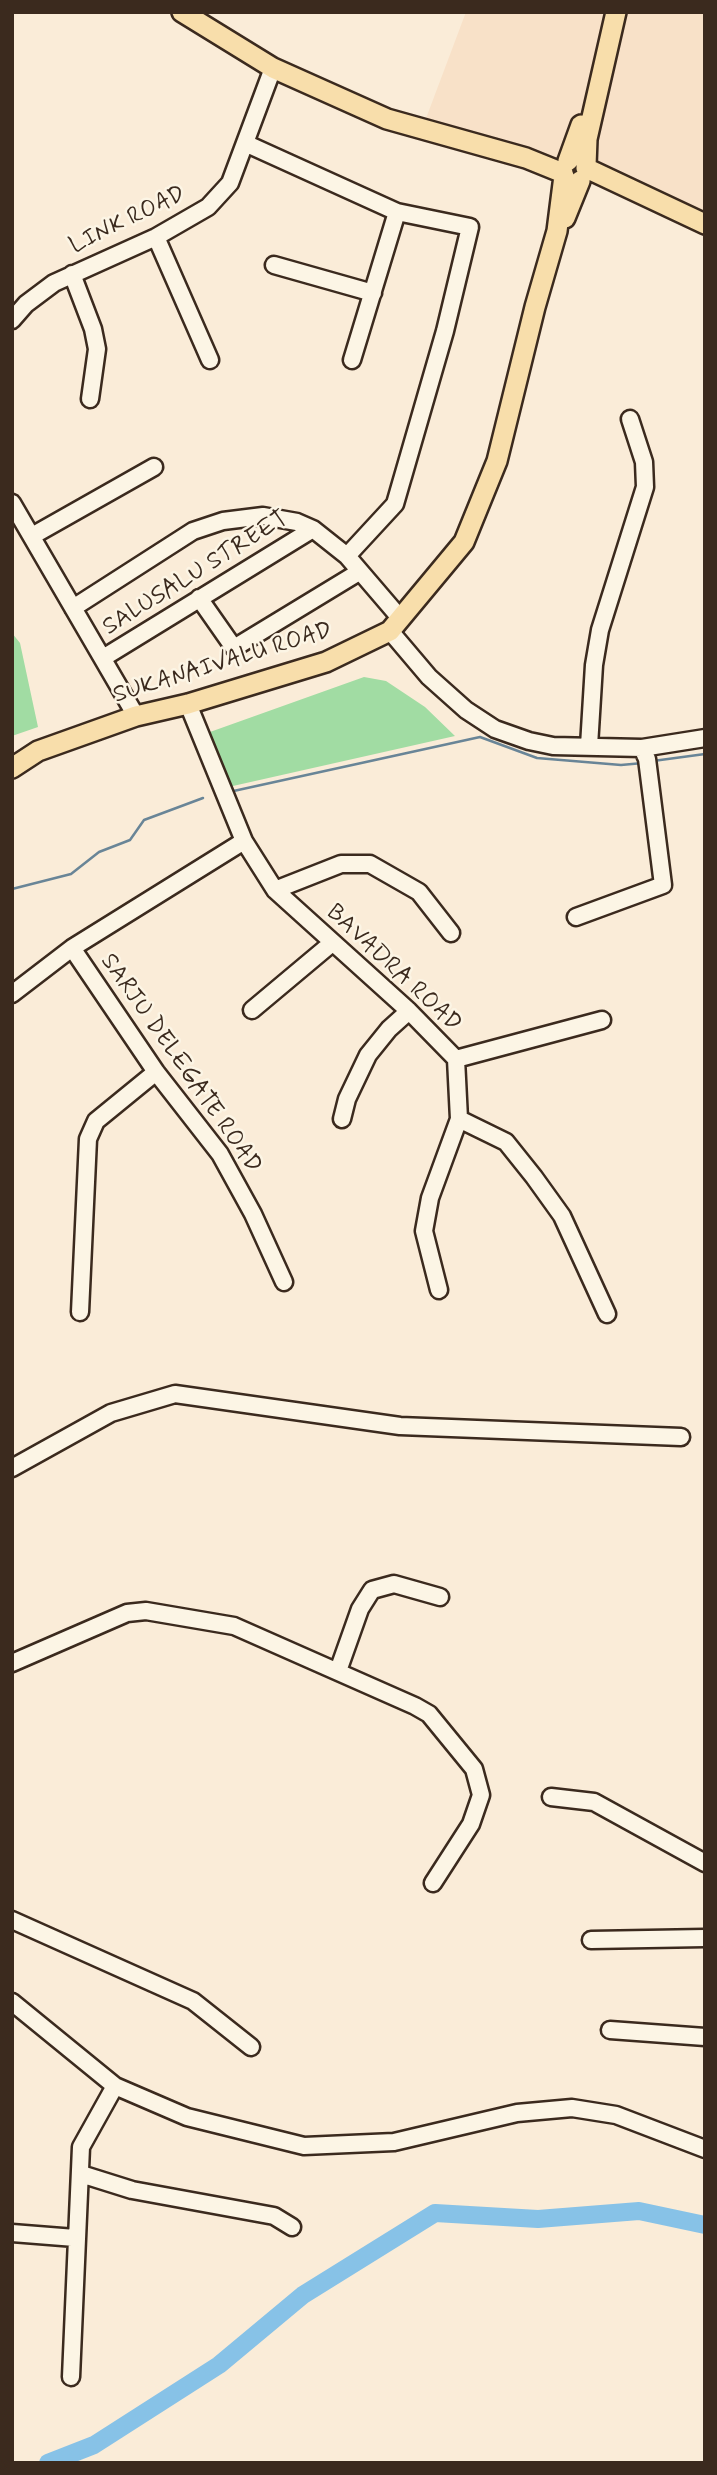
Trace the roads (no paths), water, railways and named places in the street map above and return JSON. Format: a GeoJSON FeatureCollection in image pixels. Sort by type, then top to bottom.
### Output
{"type":"FeatureCollection","features":[{"type":"Feature","properties":{"kind":"main road"},"geometry":{"type":"LineString","coordinates":[[182,12],[273,68],[387,119],[574,171],[641,195],[705,225]]}},
{"type":"Feature","properties":{"kind":"main road","name":"SUKANAIVALU ROAD"},"geometry":{"type":"LineString","coordinates":[[12,768],[38,751],[136,716],[188,704],[326,662],[395,625],[464,542],[497,461],[535,307],[599,83],[616,12]]}},
{"type":"Feature","properties":{"kind":"street","name":"LINK ROAD"},"geometry":{"type":"LineString","coordinates":[[12,320],[54,283],[156,237],[208,207],[230,183],[247,144],[273,68]]}},
{"type":"Feature","properties":{"kind":"street"},"geometry":{"type":"LineString","coordinates":[[247,144],[397,212],[470,227],[445,331],[395,504],[347,556]]}},
{"type":"Feature","properties":{"kind":"street"},"geometry":{"type":"LineString","coordinates":[[352,360],[397,212]]}},
{"type":"Feature","properties":{"kind":"street"},"geometry":{"type":"LineString","coordinates":[[156,237],[209,360]]}},
{"type":"Feature","properties":{"kind":"street"},"geometry":{"type":"LineString","coordinates":[[274,265],[373,293]]}},
{"type":"Feature","properties":{"kind":"street"},"geometry":{"type":"LineString","coordinates":[[72,274],[93,329],[97,349],[90,399]]}},
{"type":"Feature","properties":{"kind":"street"},"geometry":{"type":"LineString","coordinates":[[589,746],[594,665],[600,630],[645,487],[644,462],[630,419]]}},
{"type":"Feature","properties":{"kind":"street"},"geometry":{"type":"LineString","coordinates":[[32,536],[154,467]]}},
{"type":"Feature","properties":{"kind":"street"},"geometry":{"type":"LineString","coordinates":[[12,503],[136,716]]}},
{"type":"Feature","properties":{"kind":"street"},"geometry":{"type":"LineString","coordinates":[[73,608],[194,531],[223,521],[263,516],[313,529],[347,556],[429,677],[466,710],[495,729],[553,746],[589,746],[646,759],[705,738]]}},
{"type":"Feature","properties":{"kind":"street","name":"SALUSALU STREET"},"geometry":{"type":"LineString","coordinates":[[103,658],[313,529]]}},
{"type":"Feature","properties":{"kind":"street"},"geometry":{"type":"LineString","coordinates":[[200,598],[232,648],[359,572]]}},
{"type":"Feature","properties":{"kind":"street","name":"BAVADRA ROAD"},"geometry":{"type":"LineString","coordinates":[[188,704],[244,841],[275,890],[409,1012],[456,1059],[459,1119],[430,1198],[424,1231],[439,1290]]}},
{"type":"Feature","properties":{"kind":"street"},"geometry":{"type":"LineString","coordinates":[[576,917],[663,885],[646,759]]}},
{"type":"Feature","properties":{"kind":"street"},"geometry":{"type":"LineString","coordinates":[[12,994],[72,948],[244,841]]}},
{"type":"Feature","properties":{"kind":"street"},"geometry":{"type":"LineString","coordinates":[[275,890],[341,864],[370,864],[397,877],[419,892],[451,933]]}},
{"type":"Feature","properties":{"kind":"street"},"geometry":{"type":"LineString","coordinates":[[252,1010],[332,943]]}},
{"type":"Feature","properties":{"kind":"street","name":"SARJU DELEGATE ROAD"},"geometry":{"type":"LineString","coordinates":[[72,948],[156,1072],[220,1154],[253,1214],[284,1282]]}},
{"type":"Feature","properties":{"kind":"street"},"geometry":{"type":"LineString","coordinates":[[342,1119],[348,1098],[368,1055],[389,1029],[409,1012]]}},
{"type":"Feature","properties":{"kind":"street"},"geometry":{"type":"LineString","coordinates":[[456,1059],[602,1020]]}},
{"type":"Feature","properties":{"kind":"street"},"geometry":{"type":"LineString","coordinates":[[80,1312],[88,1139],[96,1121],[156,1072]]}},
{"type":"Feature","properties":{"kind":"street"},"geometry":{"type":"LineString","coordinates":[[459,1119],[506,1142],[534,1177],[562,1216],[607,1314]]}},
{"type":"Feature","properties":{"kind":"street"},"geometry":{"type":"LineString","coordinates":[[12,1468],[111,1413],[175,1394],[400,1426],[681,1437]]}},
{"type":"Feature","properties":{"kind":"street"},"geometry":{"type":"LineString","coordinates":[[338,1671],[360,1609],[372,1590],[394,1584],[440,1597]]}},
{"type":"Feature","properties":{"kind":"street"},"geometry":{"type":"LineString","coordinates":[[12,1663],[127,1613],[146,1611],[234,1626],[429,1714],[474,1769],[480,1783],[479,1807],[433,1883]]}},
{"type":"Feature","properties":{"kind":"street"},"geometry":{"type":"LineString","coordinates":[[551,1797],[594,1802],[705,1863]]}},
{"type":"Feature","properties":{"kind":"street"},"geometry":{"type":"LineString","coordinates":[[12,1920],[193,2001],[251,2047]]}},
{"type":"Feature","properties":{"kind":"street"},"geometry":{"type":"LineString","coordinates":[[591,1940],[705,1938]]}},
{"type":"Feature","properties":{"kind":"street"},"geometry":{"type":"LineString","coordinates":[[12,2002],[115,2087],[187,2117],[304,2146],[394,2142],[517,2113],[572,2108],[616,2115],[705,2149]]}},
{"type":"Feature","properties":{"kind":"street"},"geometry":{"type":"LineString","coordinates":[[610,2030],[705,2038]]}},
{"type":"Feature","properties":{"kind":"street"},"geometry":{"type":"LineString","coordinates":[[71,2377],[81,2147],[115,2087]]}},
{"type":"Feature","properties":{"kind":"street"},"geometry":{"type":"LineString","coordinates":[[81,2174],[132,2190],[274,2216],[292,2227]]}},
{"type":"Feature","properties":{"kind":"street"},"geometry":{"type":"LineString","coordinates":[[12,2233],[75,2238]]}},
{"type":"Feature","properties":{"kind":"waterway"},"geometry":{"type":"LineString","coordinates":[[229,792],[480,737],[537,758],[621,765],[643,763]]}},
{"type":"Feature","properties":{"kind":"waterway"},"geometry":{"type":"LineString","coordinates":[[653,761],[705,754]]}},
{"type":"Feature","properties":{"kind":"waterway"},"geometry":{"type":"LineString","coordinates":[[12,889],[71,874],[99,852],[130,840],[144,820],[203,798]]}},
{"type":"Feature","properties":{"kind":"waterway"},"geometry":{"type":"LineString","coordinates":[[48,2463],[94,2445],[219,2365],[303,2295],[435,2213],[538,2219],[639,2211],[705,2225]]}}]}
